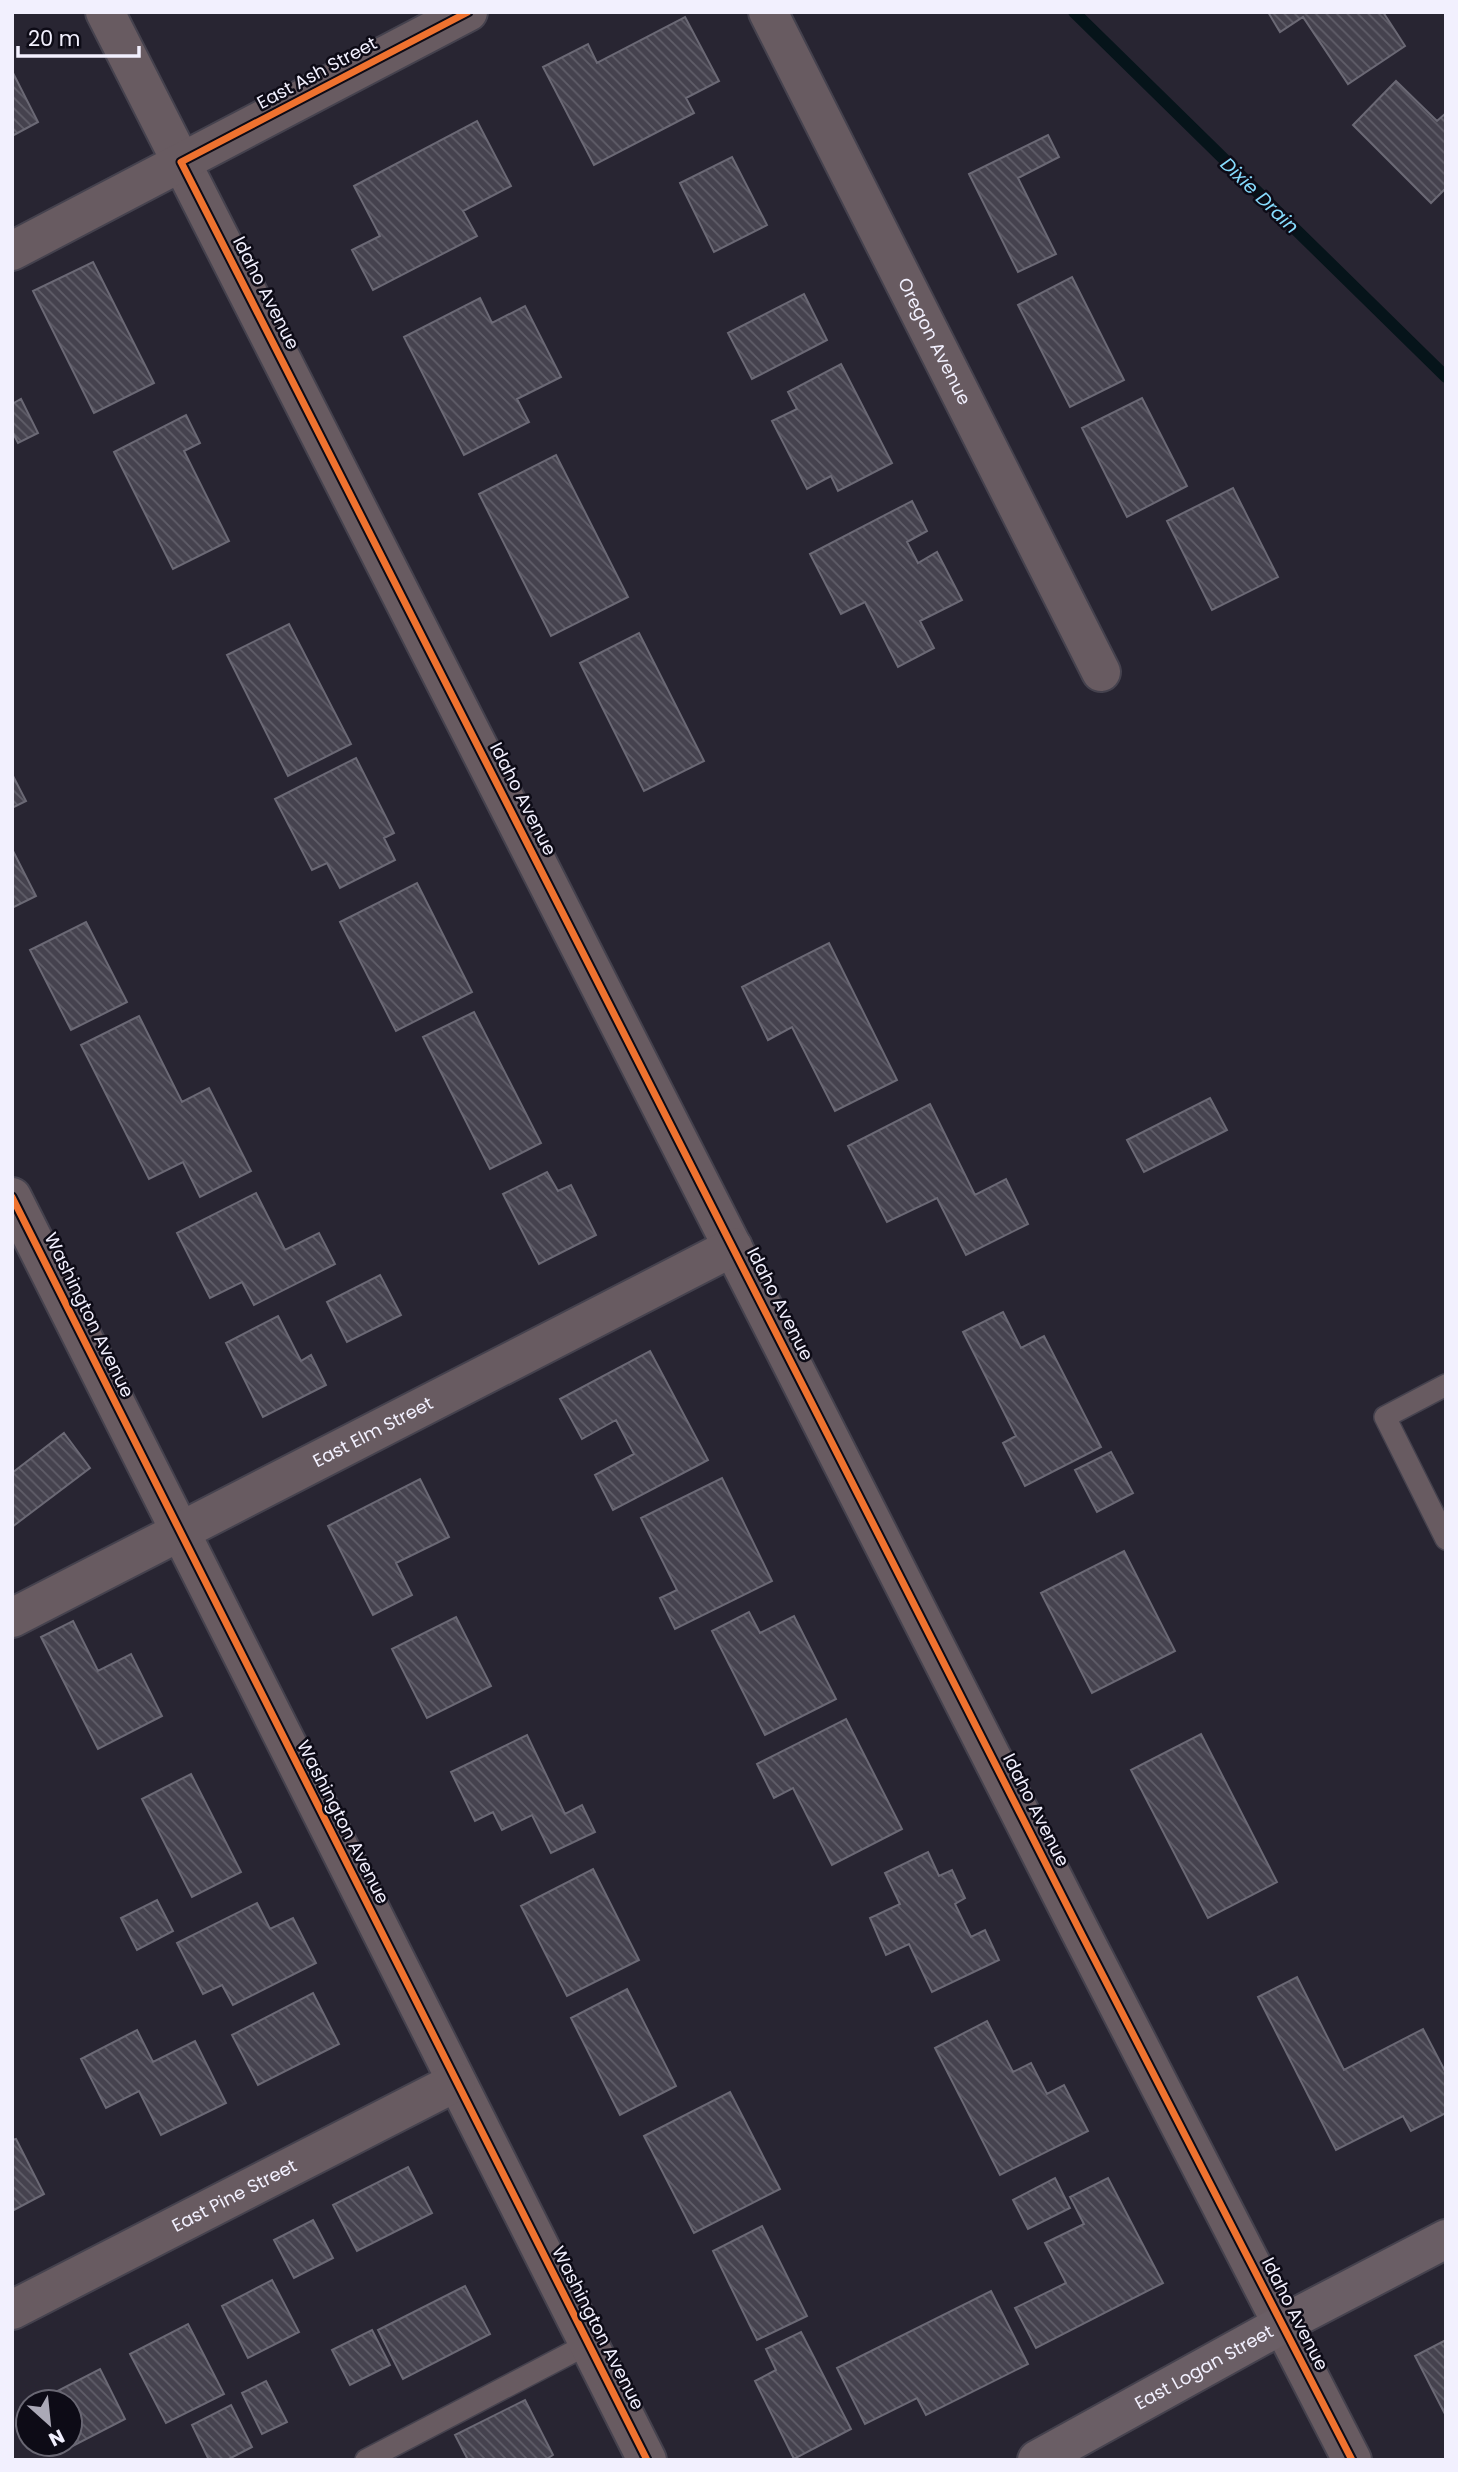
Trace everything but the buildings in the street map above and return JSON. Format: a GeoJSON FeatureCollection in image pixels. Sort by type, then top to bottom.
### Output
{"type":"FeatureCollection","features":[{"type":"Feature","properties":{"kind":"street","name":"Idaho Avenue"},"geometry":{"type":"LineString","coordinates":[[104,12],[1074,1920],[1352,2460]]}},
{"type":"Feature","properties":{"kind":"street","name":"East Ash Street"},"geometry":{"type":"LineString","coordinates":[[12,251],[468,12]]}},
{"type":"Feature","properties":{"kind":"street","name":"Oregon Avenue"},"geometry":{"type":"LineString","coordinates":[[768,12],[1101,672]]}},
{"type":"Feature","properties":{"kind":"street","name":"Washington Avenue"},"geometry":{"type":"LineString","coordinates":[[12,1197],[647,2460]]}},
{"type":"Feature","properties":{"kind":"street","name":"East Elm Street"},"geometry":{"type":"LineString","coordinates":[[12,1618],[733,1247]]}},
{"type":"Feature","properties":{"kind":"street","name":"East Pine Street"},"geometry":{"type":"LineString","coordinates":[[12,2310],[456,2082]]}},
{"type":"Feature","properties":{"kind":"street","name":"East Logan Street"},"geometry":{"type":"LineString","coordinates":[[1037,2460],[1283,2324],[1446,2239]]}},
{"type":"Feature","properties":{"kind":"lane"},"geometry":{"type":"LineString","coordinates":[[1446,1385],[1385,1417],[1446,1539]]}},
{"type":"Feature","properties":{"kind":"lane"},"geometry":{"type":"LineString","coordinates":[[366,2460],[588,2343]]}},
{"type":"Feature","properties":{"kind":"waterway","name":"Dixie Drain"},"geometry":{"type":"LineString","coordinates":[[1074,12],[1446,377]]}},
{"type":"Feature","properties":{"kind":"cycle path"},"geometry":{"type":"LineString","coordinates":[[468,12],[181,162],[1081,1933],[1352,2460]]}},
{"type":"Feature","properties":{"kind":"cycle path"},"geometry":{"type":"LineString","coordinates":[[12,1197],[647,2460]]}}]}
